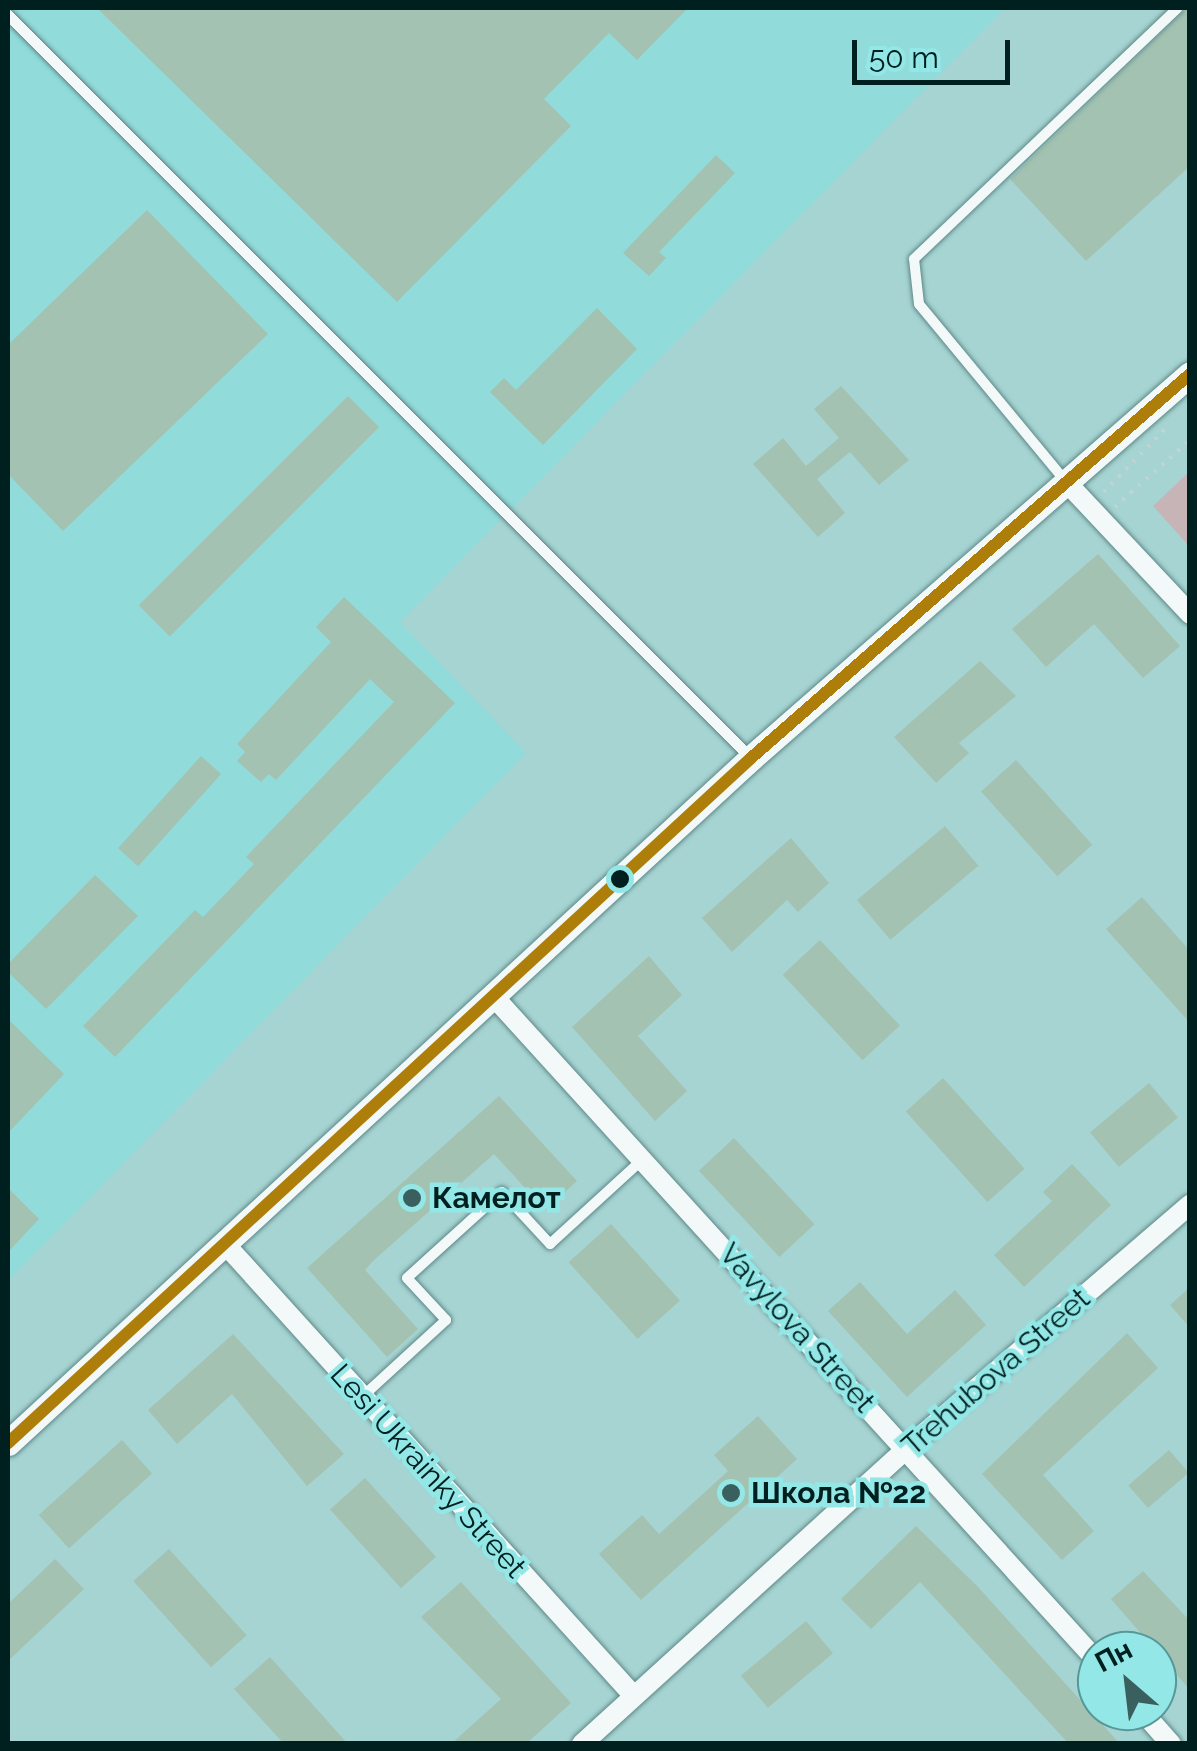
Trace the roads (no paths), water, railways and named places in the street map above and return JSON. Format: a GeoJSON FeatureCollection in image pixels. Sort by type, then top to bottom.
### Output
{"type":"FeatureCollection","features":[{"type":"Feature","properties":{"kind":"street"},"geometry":{"type":"LineString","coordinates":[[8,1442],[495,998],[751,758],[1069,484],[1190,374]]}},
{"type":"Feature","properties":{"kind":"street"},"geometry":{"type":"LineString","coordinates":[[1069,484],[1190,614]]}},
{"type":"Feature","properties":{"kind":"street","name":"Vavylova Street"},"geometry":{"type":"LineString","coordinates":[[495,998],[1077,1639]]}},
{"type":"Feature","properties":{"kind":"street","name":"Trehubova Street"},"geometry":{"type":"LineString","coordinates":[[582,1744],[907,1448],[1190,1206]]}},
{"type":"Feature","properties":{"kind":"street","name":"Lesi Ukrainky Street"},"geometry":{"type":"LineString","coordinates":[[226,1244],[633,1695]]}},
{"type":"Feature","properties":{"kind":"lane"},"geometry":{"type":"LineString","coordinates":[[1069,484],[919,304],[914,259],[1178,8]]}},
{"type":"Feature","properties":{"kind":"lane"},"geometry":{"type":"LineString","coordinates":[[8,15],[751,758]]}},
{"type":"Feature","properties":{"kind":"lane"},"geometry":{"type":"LineString","coordinates":[[361,1398],[446,1320],[407,1278],[502,1192],[550,1244],[643,1159]]}},
{"type":"Feature","properties":{"kind":"place","name":"Камелот"},"geometry":{"type":"Point","coordinates":[412,1198]}},
{"type":"Feature","properties":{"kind":"place","name":"Школа №22"},"geometry":{"type":"Point","coordinates":[731,1493]}}]}
